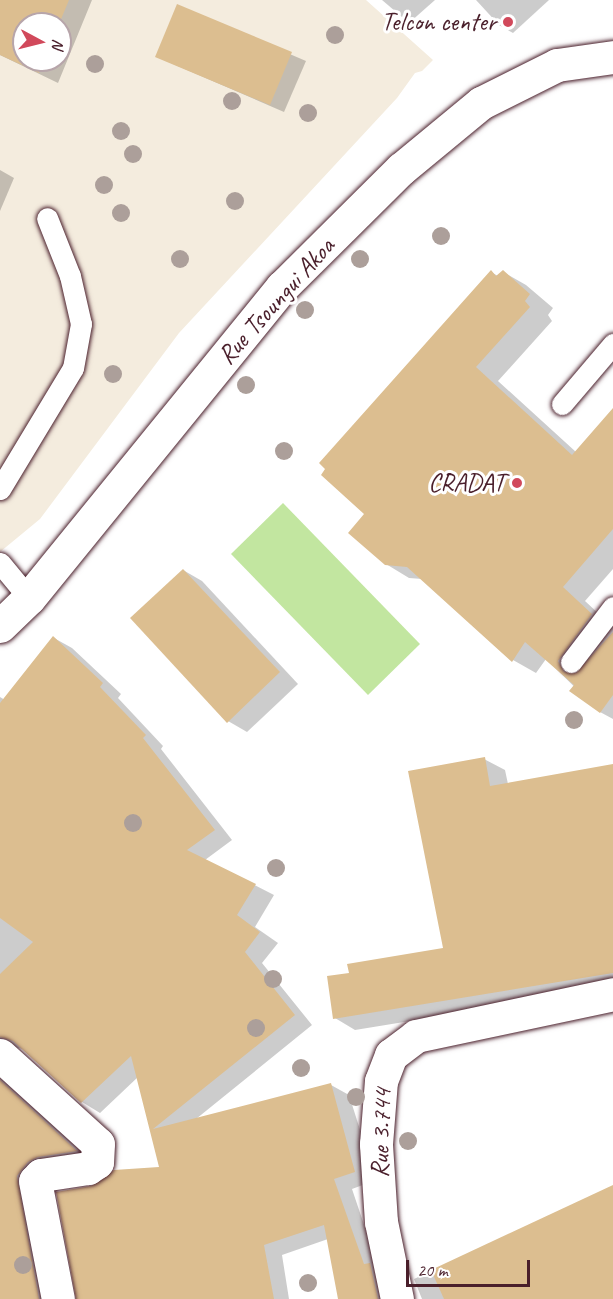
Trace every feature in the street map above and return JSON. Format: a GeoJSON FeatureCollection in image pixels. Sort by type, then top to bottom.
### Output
{"type":"FeatureCollection","features":[{"type":"Feature","properties":{"kind":"main road"},"geometry":{"type":"LineString","coordinates":[[557,65],[613,37]]}},
{"type":"Feature","properties":{"kind":"main road","name":"Rue Tsoungui Akoa"},"geometry":{"type":"LineString","coordinates":[[0,627],[29,598],[282,287],[401,170],[481,103],[557,65],[613,57]]}},
{"type":"Feature","properties":{"kind":"main road","name":"Rue 3.744"},"geometry":{"type":"LineString","coordinates":[[397,1299],[381,1222],[376,1144],[381,1081],[391,1055],[416,1036],[613,994]]}},
{"type":"Feature","properties":{"kind":"main road"},"geometry":{"type":"LineString","coordinates":[[0,1055],[98,1144],[97,1162],[88,1168],[41,1175],[35,1181],[33,1188],[58,1299]]}},
{"type":"Feature","properties":{"kind":"lane"},"geometry":{"type":"LineString","coordinates":[[0,489],[73,368],[81,324],[70,276],[47,218]]}},
{"type":"Feature","properties":{"kind":"lane"},"geometry":{"type":"LineString","coordinates":[[562,404],[613,344]]}},
{"type":"Feature","properties":{"kind":"lane"},"geometry":{"type":"LineString","coordinates":[[0,563],[29,598]]}},
{"type":"Feature","properties":{"kind":"lane"},"geometry":{"type":"LineString","coordinates":[[571,662],[613,607]]}},
{"type":"Feature","properties":{"kind":"shaded area"},"geometry":{"type":"Polygon","coordinates":[[[0,0],[366,0],[433,60],[422,71],[415,73],[397,98],[179,333],[40,519],[0,552],[0,0]]]}},
{"type":"Feature","properties":{"kind":"green space"},"geometry":{"type":"Polygon","coordinates":[[[283,503],[420,644],[368,695],[231,554],[283,503]]]}},
{"type":"Feature","properties":{"kind":"building"},"geometry":{"type":"Polygon","coordinates":[[[0,0],[69,0],[64,12],[12,12],[12,61],[0,55],[0,0]]]}},
{"type":"Feature","properties":{"kind":"building"},"geometry":{"type":"Polygon","coordinates":[[[177,4],[292,52],[270,105],[155,57],[177,4]]]}},
{"type":"Feature","properties":{"kind":"building"},"geometry":{"type":"Polygon","coordinates":[[[491,270],[496,276],[503,270],[530,294],[525,301],[530,307],[476,367],[572,455],[613,408],[613,529],[563,587],[592,614],[558,661],[564,672],[576,673],[613,632],[613,695],[600,713],[569,691],[574,685],[525,642],[512,662],[407,567],[385,565],[348,533],[364,514],[321,475],[325,469],[319,463],[491,270]]]}},
{"type":"Feature","properties":{"kind":"building"},"geometry":{"type":"Polygon","coordinates":[[[183,569],[280,672],[227,723],[130,618],[183,569]]]}},
{"type":"Feature","properties":{"kind":"building"},"geometry":{"type":"Polygon","coordinates":[[[53,636],[103,683],[100,687],[146,735],[143,738],[215,830],[187,850],[256,884],[237,915],[260,932],[245,952],[295,1015],[153,1129],[331,1083],[355,1172],[334,1179],[364,1264],[370,1263],[378,1299],[338,1299],[324,1225],[264,1245],[274,1299],[76,1299],[56,1192],[91,1186],[114,1170],[159,1167],[131,1056],[81,1103],[13,1041],[0,1037],[0,974],[33,942],[0,918],[0,703],[53,636]]]}},
{"type":"Feature","properties":{"kind":"building"},"geometry":{"type":"Polygon","coordinates":[[[485,757],[490,786],[613,764],[613,973],[333,1019],[327,976],[349,973],[347,964],[443,948],[408,771],[485,757]]]}},
{"type":"Feature","properties":{"kind":"building"},"geometry":{"type":"Polygon","coordinates":[[[0,1080],[77,1151],[38,1157],[28,1162],[17,1176],[39,1299],[0,1299],[0,1080]]]}},
{"type":"Feature","properties":{"kind":"building"},"geometry":{"type":"Polygon","coordinates":[[[613,1185],[613,1299],[444,1299],[431,1270],[613,1185]]]}},
{"type":"Feature","properties":{"kind":"place","name":"Telcon center"},"geometry":{"type":"Point","coordinates":[508,22]}},
{"type":"Feature","properties":{"kind":"place","name":"CRADAT"},"geometry":{"type":"Point","coordinates":[517,483]}}]}
